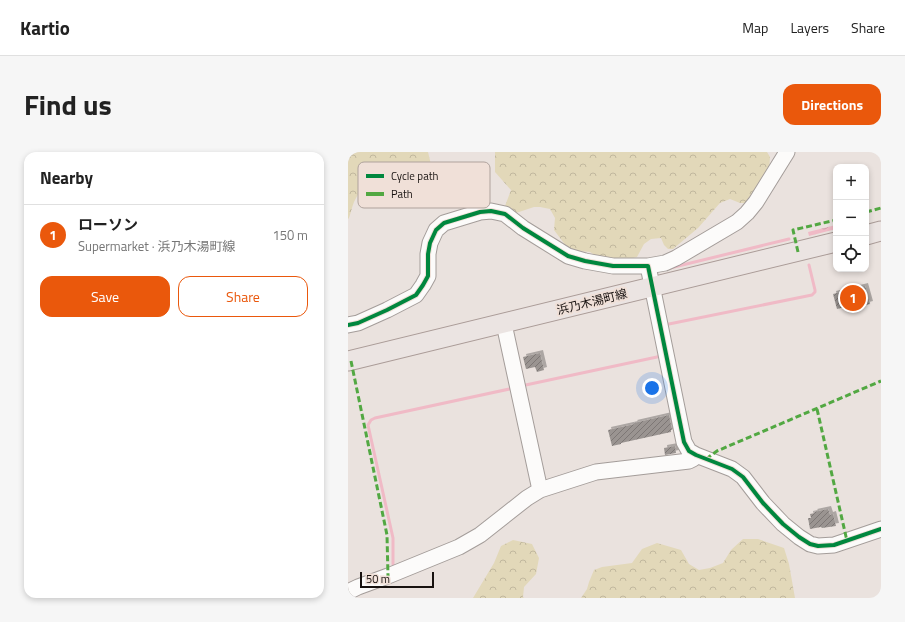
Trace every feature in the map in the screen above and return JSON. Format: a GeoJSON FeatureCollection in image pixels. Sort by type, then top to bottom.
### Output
{"type":"FeatureCollection","features":[{"type":"Feature","properties":{"kind":"main road"},"geometry":{"type":"LineString","coordinates":[[869,234],[881,231]]}},
{"type":"Feature","properties":{"kind":"main road","name":"浜乃木湯町線"},"geometry":{"type":"LineString","coordinates":[[348,361],[833,243]]}},
{"type":"Feature","properties":{"kind":"street"},"geometry":{"type":"LineString","coordinates":[[348,325],[358,323],[416,295],[428,276],[428,254],[430,243],[436,230],[444,223],[480,212],[491,211],[505,214],[523,228],[568,256],[612,266],[648,266],[665,263],[738,222],[748,213],[787,152]]}},
{"type":"Feature","properties":{"kind":"street"},"geometry":{"type":"LineString","coordinates":[[648,266],[684,442],[689,451],[732,469],[743,477],[763,504],[788,528],[810,544],[818,546],[834,545],[881,530]]}},
{"type":"Feature","properties":{"kind":"street"},"geometry":{"type":"LineString","coordinates":[[504,324],[540,490]]}},
{"type":"Feature","properties":{"kind":"street"},"geometry":{"type":"LineString","coordinates":[[348,592],[459,547],[480,535],[527,498],[540,490],[596,472],[689,461],[696,455]]}},
{"type":"Feature","properties":{"kind":"green space"},"geometry":{"type":"Polygon","coordinates":[[[348,152],[428,152],[430,162],[358,162],[358,195],[348,219],[348,152]]]}},
{"type":"Feature","properties":{"kind":"green space"},"geometry":{"type":"Polygon","coordinates":[[[495,152],[767,152],[770,157],[769,171],[747,203],[740,203],[730,199],[720,203],[698,228],[673,249],[668,249],[664,245],[661,238],[651,239],[644,244],[637,257],[625,260],[603,260],[590,252],[569,250],[554,230],[555,218],[550,209],[534,207],[516,213],[507,213],[505,206],[511,190],[495,172],[495,152]]]}},
{"type":"Feature","properties":{"kind":"green space"},"geometry":{"type":"Polygon","coordinates":[[[743,539],[758,539],[784,548],[789,564],[795,598],[581,598],[587,589],[594,570],[602,567],[632,563],[642,549],[657,543],[681,550],[689,564],[699,570],[723,563],[731,550],[743,539]]]}},
{"type":"Feature","properties":{"kind":"green space"},"geometry":{"type":"Polygon","coordinates":[[[513,540],[532,544],[539,558],[536,574],[524,587],[524,598],[473,598],[494,563],[501,546],[513,540]]]}},
{"type":"Feature","properties":{"kind":"water"},"geometry":{"type":"Polygon","coordinates":[[[833,226],[833,230],[809,236],[808,232],[833,226]]]}},
{"type":"Feature","properties":{"kind":"building"},"geometry":{"type":"Polygon","coordinates":[[[865,286],[870,304],[862,306],[861,303],[837,309],[833,294],[865,286]]]}},
{"type":"Feature","properties":{"kind":"building"},"geometry":{"type":"Polygon","coordinates":[[[540,353],[544,370],[537,372],[535,367],[526,369],[523,357],[540,353]]]}},
{"type":"Feature","properties":{"kind":"building"},"geometry":{"type":"Polygon","coordinates":[[[669,415],[672,430],[671,432],[612,446],[608,430],[669,415]]]}},
{"type":"Feature","properties":{"kind":"building"},"geometry":{"type":"Polygon","coordinates":[[[675,446],[676,453],[665,455],[664,448],[675,446]]]}},
{"type":"Feature","properties":{"kind":"building"},"geometry":{"type":"Polygon","coordinates":[[[828,509],[830,515],[833,514],[836,526],[810,529],[808,518],[811,518],[810,514],[828,509]]]}},
{"type":"Feature","properties":{"kind":"waterway"},"geometry":{"type":"LineString","coordinates":[[670,268],[789,239]]}},
{"type":"Feature","properties":{"kind":"waterway"},"geometry":{"type":"LineString","coordinates":[[664,325],[812,295],[815,290],[809,265]]}},
{"type":"Feature","properties":{"kind":"waterway"},"geometry":{"type":"LineString","coordinates":[[521,386],[657,357],[659,356],[660,352]]}},
{"type":"Feature","properties":{"kind":"waterway"},"geometry":{"type":"LineString","coordinates":[[393,564],[393,538],[368,425],[371,420],[514,388]]}},
{"type":"Feature","properties":{"kind":"marked path"},"geometry":{"type":"LineString","coordinates":[[869,211],[881,208]]}},
{"type":"Feature","properties":{"kind":"marked path"},"geometry":{"type":"LineString","coordinates":[[798,252],[793,230],[833,221]]}},
{"type":"Feature","properties":{"kind":"marked path"},"geometry":{"type":"LineString","coordinates":[[351,361],[387,535],[388,576]]}},
{"type":"Feature","properties":{"kind":"marked path"},"geometry":{"type":"LineString","coordinates":[[706,459],[717,451],[881,381]]}},
{"type":"Feature","properties":{"kind":"marked path"},"geometry":{"type":"LineString","coordinates":[[817,409],[847,541]]}},
{"type":"Feature","properties":{"kind":"cycle path"},"geometry":{"type":"LineString","coordinates":[[348,325],[358,323],[416,295],[428,276],[428,254],[430,243],[436,230],[444,223],[480,212],[491,211],[505,214],[523,228],[568,256],[613,266],[648,266],[684,442],[689,451],[732,469],[743,477],[763,503],[783,524],[810,544],[818,546],[834,545],[881,529]]}},
{"type":"Feature","properties":{"kind":"place","name":"ローソン"},"geometry":{"type":"Point","coordinates":[853,298]}}]}
